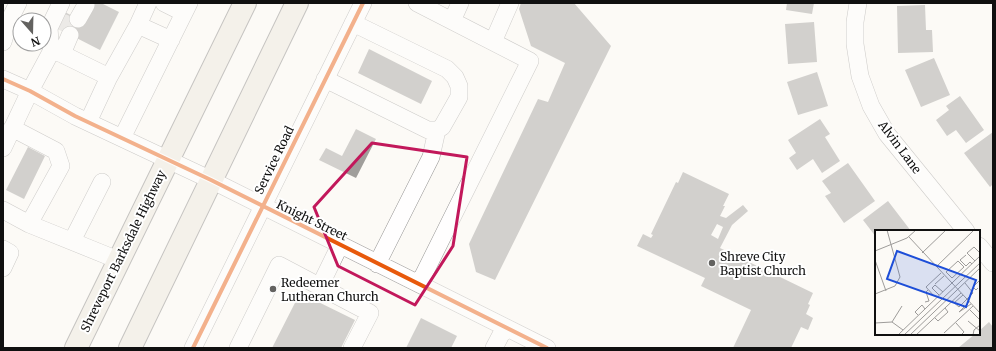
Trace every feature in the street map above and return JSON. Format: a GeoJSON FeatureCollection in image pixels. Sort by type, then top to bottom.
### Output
{"type":"FeatureCollection","features":[{"type":"Feature","properties":{"kind":"main road","name":"Shreveport Barksdale Highway"},"geometry":{"type":"LineString","coordinates":[[76,348],[245,3]]}},
{"type":"Feature","properties":{"kind":"main road"},"geometry":{"type":"LineString","coordinates":[[130,348],[297,3]]}},
{"type":"Feature","properties":{"kind":"street"},"geometry":{"type":"LineString","coordinates":[[3,42],[10,19],[18,3]]}},
{"type":"Feature","properties":{"kind":"street"},"geometry":{"type":"LineString","coordinates":[[88,122],[109,77],[138,25],[148,3]]}},
{"type":"Feature","properties":{"kind":"street"},"geometry":{"type":"LineString","coordinates":[[122,138],[187,8],[164,3]]}},
{"type":"Feature","properties":{"kind":"street","name":"Service Road"},"geometry":{"type":"LineString","coordinates":[[193,348],[363,3]]}},
{"type":"Feature","properties":{"kind":"street"},"geometry":{"type":"LineString","coordinates":[[417,3],[530,61],[419,284]]}},
{"type":"Feature","properties":{"kind":"street"},"geometry":{"type":"LineString","coordinates":[[452,21],[460,3]]}},
{"type":"Feature","properties":{"kind":"street"},"geometry":{"type":"LineString","coordinates":[[493,42],[510,3]]}},
{"type":"Feature","properties":{"kind":"street","name":"Alvin Lane"},"geometry":{"type":"LineString","coordinates":[[858,3],[855,22],[855,44],[860,76],[871,106],[887,134],[965,230]]}},
{"type":"Feature","properties":{"kind":"street"},"geometry":{"type":"LineString","coordinates":[[77,11],[49,28],[50,40],[65,42],[109,77]]}},
{"type":"Feature","properties":{"kind":"street"},"geometry":{"type":"LineString","coordinates":[[326,79],[428,130],[437,130],[442,126],[458,97],[460,86],[456,78],[447,70],[353,23]]}},
{"type":"Feature","properties":{"kind":"street"},"geometry":{"type":"LineString","coordinates":[[138,25],[171,40]]}},
{"type":"Feature","properties":{"kind":"street"},"geometry":{"type":"LineString","coordinates":[[3,148],[30,91],[65,42]]}},
{"type":"Feature","properties":{"kind":"street","name":"Knight Street"},"geometry":{"type":"LineString","coordinates":[[3,79],[30,91],[75,116],[211,180],[547,348]]}},
{"type":"Feature","properties":{"kind":"street"},"geometry":{"type":"LineString","coordinates":[[12,128],[56,151],[61,166],[29,224]]}},
{"type":"Feature","properties":{"kind":"street"},"geometry":{"type":"LineString","coordinates":[[378,264],[431,157],[437,130]]}},
{"type":"Feature","properties":{"kind":"street"},"geometry":{"type":"LineString","coordinates":[[72,241],[102,182]]}},
{"type":"Feature","properties":{"kind":"street"},"geometry":{"type":"LineString","coordinates":[[3,210],[29,224],[118,260]]}},
{"type":"Feature","properties":{"kind":"street"},"geometry":{"type":"LineString","coordinates":[[320,286],[340,245]]}},
{"type":"Feature","properties":{"kind":"street"},"geometry":{"type":"LineString","coordinates":[[980,247],[993,263]]}},
{"type":"Feature","properties":{"kind":"street"},"geometry":{"type":"LineString","coordinates":[[3,249],[10,253],[3,268]]}},
{"type":"Feature","properties":{"kind":"street"},"geometry":{"type":"LineString","coordinates":[[238,348],[279,265],[370,313],[352,348]]}},
{"type":"Feature","properties":{"kind":"street"},"geometry":{"type":"LineString","coordinates":[[494,348],[505,327]]}},
{"type":"Feature","properties":{"kind":"highlighted area"},"geometry":{"type":"Polygon","coordinates":[[[372,143],[467,157],[453,246],[415,305],[338,266],[314,207],[372,143]]]}},
{"type":"Feature","properties":{"kind":"building"},"geometry":{"type":"Polygon","coordinates":[[[94,3],[101,3],[119,12],[100,50],[53,26],[61,10],[84,22],[94,3]]]}},
{"type":"Feature","properties":{"kind":"building"},"geometry":{"type":"Polygon","coordinates":[[[521,3],[574,3],[611,46],[495,280],[476,272],[469,244],[538,99],[548,102],[565,63],[531,46],[519,9],[521,3]]]}},
{"type":"Feature","properties":{"kind":"building"},"geometry":{"type":"Polygon","coordinates":[[[787,3],[814,3],[812,14],[786,10],[787,3]]]}},
{"type":"Feature","properties":{"kind":"building"},"geometry":{"type":"Polygon","coordinates":[[[925,5],[926,30],[932,30],[933,52],[898,53],[897,6],[925,5]]]}},
{"type":"Feature","properties":{"kind":"building"},"geometry":{"type":"Polygon","coordinates":[[[814,22],[817,62],[788,64],[785,24],[814,22]]]}},
{"type":"Feature","properties":{"kind":"building"},"geometry":{"type":"Polygon","coordinates":[[[369,49],[432,81],[421,104],[358,73],[369,49]]]}},
{"type":"Feature","properties":{"kind":"building"},"geometry":{"type":"Polygon","coordinates":[[[934,58],[950,95],[921,107],[905,70],[934,58]]]}},
{"type":"Feature","properties":{"kind":"building"},"geometry":{"type":"Polygon","coordinates":[[[817,72],[828,106],[798,115],[787,82],[817,72]]]}},
{"type":"Feature","properties":{"kind":"building"},"geometry":{"type":"Polygon","coordinates":[[[960,96],[984,130],[966,143],[956,130],[947,136],[936,120],[949,110],[946,106],[960,96]]]}},
{"type":"Feature","properties":{"kind":"building"},"geometry":{"type":"Polygon","coordinates":[[[820,119],[830,134],[825,137],[840,161],[822,173],[813,159],[797,170],[789,158],[796,153],[788,140],[820,119]]]}},
{"type":"Feature","properties":{"kind":"building"},"geometry":{"type":"Polygon","coordinates":[[[356,129],[376,139],[356,178],[319,160],[326,148],[342,156],[356,129]]]}},
{"type":"Feature","properties":{"kind":"building"},"geometry":{"type":"Polygon","coordinates":[[[993,132],[993,184],[990,187],[964,153],[993,132]]]}},
{"type":"Feature","properties":{"kind":"building"},"geometry":{"type":"Polygon","coordinates":[[[28,147],[45,156],[24,199],[6,190],[28,147]]]}},
{"type":"Feature","properties":{"kind":"building"},"geometry":{"type":"Polygon","coordinates":[[[848,163],[875,201],[844,223],[825,196],[831,193],[822,181],[848,163]]]}},
{"type":"Feature","properties":{"kind":"building","name":"Shreve City Baptist Church"},"geometry":{"type":"Polygon","coordinates":[[[683,172],[729,194],[720,216],[726,218],[743,205],[748,211],[732,225],[720,248],[813,293],[808,304],[810,305],[806,314],[813,318],[808,330],[801,327],[791,348],[733,348],[751,310],[701,286],[705,278],[637,246],[643,234],[651,238],[653,235],[651,234],[676,182],[678,183],[683,172]],[[717,224],[711,235],[718,239],[723,227],[717,224]]]}},
{"type":"Feature","properties":{"kind":"building"},"geometry":{"type":"Polygon","coordinates":[[[888,201],[910,230],[875,230],[875,236],[863,220],[888,201]]]}},
{"type":"Feature","properties":{"kind":"building"},"geometry":{"type":"Polygon","coordinates":[[[300,293],[355,320],[341,348],[272,348],[300,293]]]}},
{"type":"Feature","properties":{"kind":"building"},"geometry":{"type":"Polygon","coordinates":[[[421,318],[457,336],[451,348],[406,348],[421,318]]]}},
{"type":"Feature","properties":{"kind":"building"},"geometry":{"type":"Polygon","coordinates":[[[989,322],[993,327],[993,348],[958,348],[974,335],[980,335],[980,330],[989,322]]]}},
{"type":"Feature","properties":{"kind":"tunnel"},"geometry":{"type":"LineString","coordinates":[[64,32],[71,15]]}},
{"type":"Feature","properties":{"kind":"cycle path"},"geometry":{"type":"LineString","coordinates":[[193,348],[363,3]]}},
{"type":"Feature","properties":{"kind":"cycle path"},"geometry":{"type":"LineString","coordinates":[[3,79],[30,91],[75,116],[211,180],[547,348]]}},
{"type":"Feature","properties":{"kind":"place","name":"Shreve City Baptist Church"},"geometry":{"type":"Point","coordinates":[712,263]}},
{"type":"Feature","properties":{"kind":"place","name":"Redeemer Lutheran Church"},"geometry":{"type":"Point","coordinates":[273,289]}}]}
